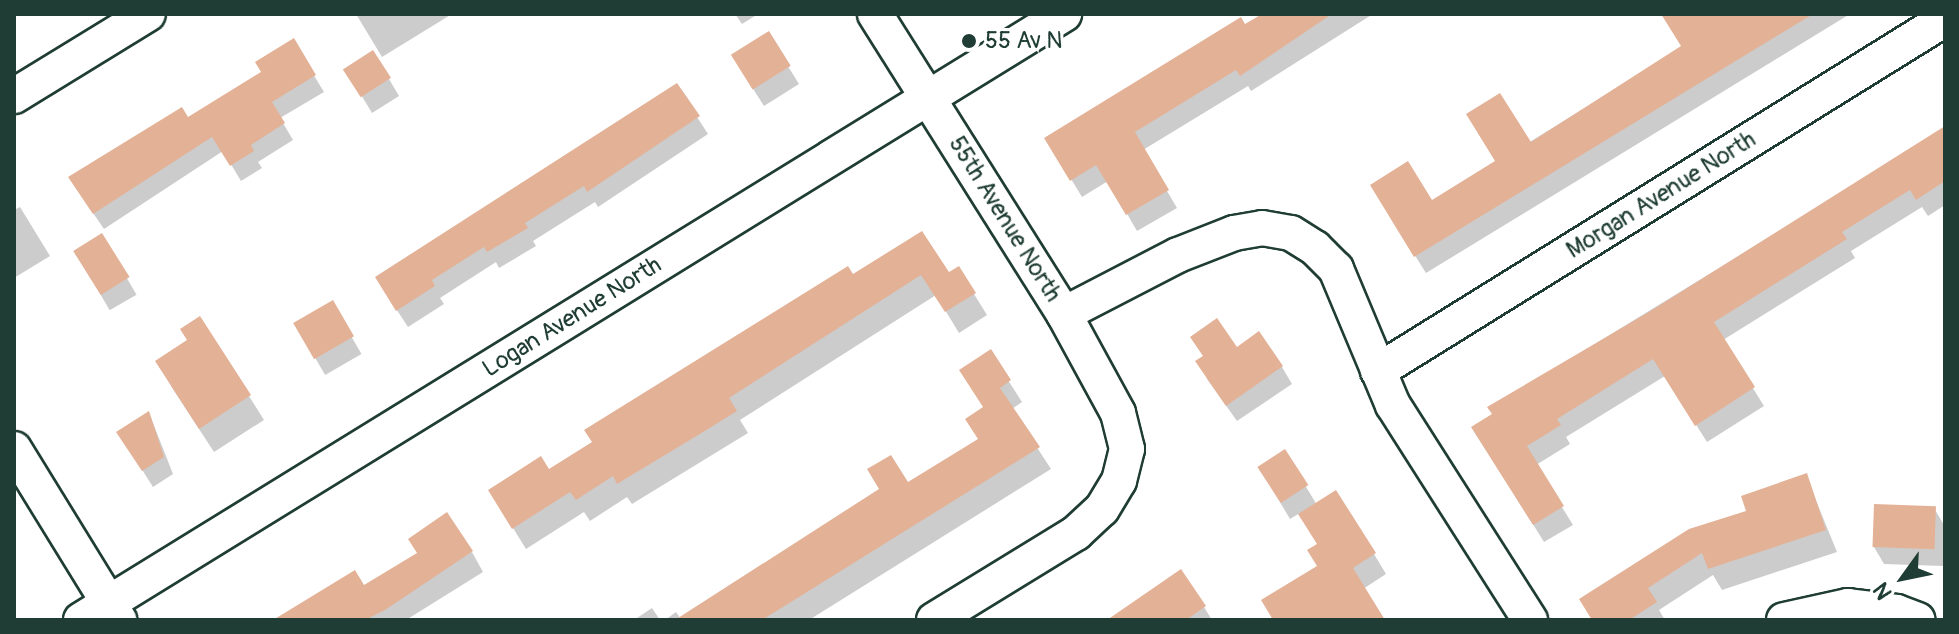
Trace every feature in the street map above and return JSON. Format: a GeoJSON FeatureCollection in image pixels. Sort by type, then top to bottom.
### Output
{"type":"FeatureCollection","features":[{"type":"Feature","properties":{"kind":"street"},"geometry":{"type":"LineString","coordinates":[[14,96],[148,14]]}},
{"type":"Feature","properties":{"kind":"street","name":"55th Avenue North"},"geometry":{"type":"LineString","coordinates":[[875,14],[1064,314],[1209,241],[1262,228],[1291,233],[1336,269],[1393,405],[1530,620]]}},
{"type":"Feature","properties":{"kind":"street","name":"Logan Avenue North"},"geometry":{"type":"LineString","coordinates":[[103,614],[1064,14]]}},
{"type":"Feature","properties":{"kind":"street","name":"Morgan Avenue North"},"geometry":{"type":"LineString","coordinates":[[1378,371],[1945,19]]}},
{"type":"Feature","properties":{"kind":"street"},"geometry":{"type":"LineString","coordinates":[[934,620],[1076,533],[1102,509],[1119,481],[1127,449],[1118,413],[1064,314]]}},
{"type":"Feature","properties":{"kind":"street"},"geometry":{"type":"LineString","coordinates":[[14,449],[103,614]]}},
{"type":"Feature","properties":{"kind":"street"},"geometry":{"type":"LineString","coordinates":[[1784,620],[1848,606],[1897,612],[1918,620]]}},
{"type":"Feature","properties":{"kind":"building"},"geometry":{"type":"Polygon","coordinates":[[[1262,14],[1332,14],[1240,76],[1236,70],[1135,132],[1169,190],[1126,215],[1096,165],[1070,181],[1044,138],[1241,17],[1245,24],[1262,14]]]}},
{"type":"Feature","properties":{"kind":"building"},"geometry":{"type":"Polygon","coordinates":[[[1661,14],[1813,14],[1414,257],[1370,185],[1408,161],[1432,200],[1495,161],[1466,114],[1500,93],[1531,142],[1681,46],[1661,14]]]}},
{"type":"Feature","properties":{"kind":"building"},"geometry":{"type":"Polygon","coordinates":[[[769,31],[791,66],[753,90],[731,55],[769,31]]]}},
{"type":"Feature","properties":{"kind":"building"},"geometry":{"type":"Polygon","coordinates":[[[294,38],[316,75],[272,102],[285,123],[251,145],[254,151],[230,166],[212,137],[93,214],[68,177],[182,107],[188,117],[261,72],[255,62],[294,38]]]}},
{"type":"Feature","properties":{"kind":"building"},"geometry":{"type":"Polygon","coordinates":[[[373,50],[391,78],[361,97],[343,70],[373,50]]]}},
{"type":"Feature","properties":{"kind":"building"},"geometry":{"type":"Polygon","coordinates":[[[677,83],[700,116],[587,192],[584,186],[525,223],[528,228],[487,252],[484,247],[432,280],[435,286],[396,311],[375,277],[677,83]]]}},
{"type":"Feature","properties":{"kind":"building"},"geometry":{"type":"Polygon","coordinates":[[[1945,126],[1945,181],[1916,200],[1910,190],[1842,232],[1847,239],[1714,322],[1755,387],[1695,426],[1653,359],[1557,419],[1561,425],[1527,446],[1564,506],[1533,525],[1471,427],[1492,414],[1487,407],[1649,312],[1945,126]]]}},
{"type":"Feature","properties":{"kind":"building"},"geometry":{"type":"Polygon","coordinates":[[[922,231],[949,272],[959,266],[976,293],[945,312],[921,275],[729,398],[737,411],[617,484],[613,476],[576,500],[570,492],[512,529],[488,490],[541,456],[549,469],[592,442],[584,430],[848,266],[853,274],[922,231]]]}},
{"type":"Feature","properties":{"kind":"building"},"geometry":{"type":"Polygon","coordinates":[[[102,233],[130,277],[101,295],[73,251],[102,233]]]}},
{"type":"Feature","properties":{"kind":"building"},"geometry":{"type":"Polygon","coordinates":[[[333,300],[354,336],[314,359],[293,323],[333,300]]]}},
{"type":"Feature","properties":{"kind":"building"},"geometry":{"type":"Polygon","coordinates":[[[200,316],[251,395],[199,429],[155,361],[187,340],[180,329],[200,316]]]}},
{"type":"Feature","properties":{"kind":"building"},"geometry":{"type":"Polygon","coordinates":[[[1217,318],[1237,347],[1259,331],[1283,366],[1226,406],[1195,361],[1203,356],[1190,337],[1217,318]]]}},
{"type":"Feature","properties":{"kind":"building"},"geometry":{"type":"Polygon","coordinates":[[[991,349],[1011,380],[1000,388],[1040,447],[762,620],[675,620],[879,489],[867,469],[891,455],[908,482],[978,439],[965,419],[983,407],[959,370],[991,349]]]}},
{"type":"Feature","properties":{"kind":"building"},"geometry":{"type":"Polygon","coordinates":[[[149,411],[164,457],[142,471],[116,432],[149,411]]]}},
{"type":"Feature","properties":{"kind":"building"},"geometry":{"type":"Polygon","coordinates":[[[1285,449],[1308,485],[1281,503],[1257,467],[1285,449]]]}},
{"type":"Feature","properties":{"kind":"building"},"geometry":{"type":"Polygon","coordinates":[[[1807,473],[1826,530],[1708,569],[1702,553],[1648,588],[1657,602],[1629,620],[1592,620],[1579,599],[1689,529],[1746,511],[1741,496],[1807,473]]]}},
{"type":"Feature","properties":{"kind":"building"},"geometry":{"type":"Polygon","coordinates":[[[1336,490],[1376,553],[1353,568],[1385,620],[1273,620],[1261,600],[1317,566],[1307,550],[1317,544],[1298,514],[1336,490]]]}},
{"type":"Feature","properties":{"kind":"building"},"geometry":{"type":"Polygon","coordinates":[[[1874,504],[1936,506],[1934,549],[1872,547],[1874,504]]]}},
{"type":"Feature","properties":{"kind":"building"},"geometry":{"type":"Polygon","coordinates":[[[447,512],[473,551],[385,610],[365,620],[273,620],[355,570],[364,585],[417,553],[408,539],[447,512]]]}},
{"type":"Feature","properties":{"kind":"building"},"geometry":{"type":"Polygon","coordinates":[[[1181,569],[1206,606],[1186,620],[1107,620],[1181,569]]]}},
{"type":"Feature","properties":{"kind":"place","name":"55 Av N"},"geometry":{"type":"Point","coordinates":[969,41]}}]}
